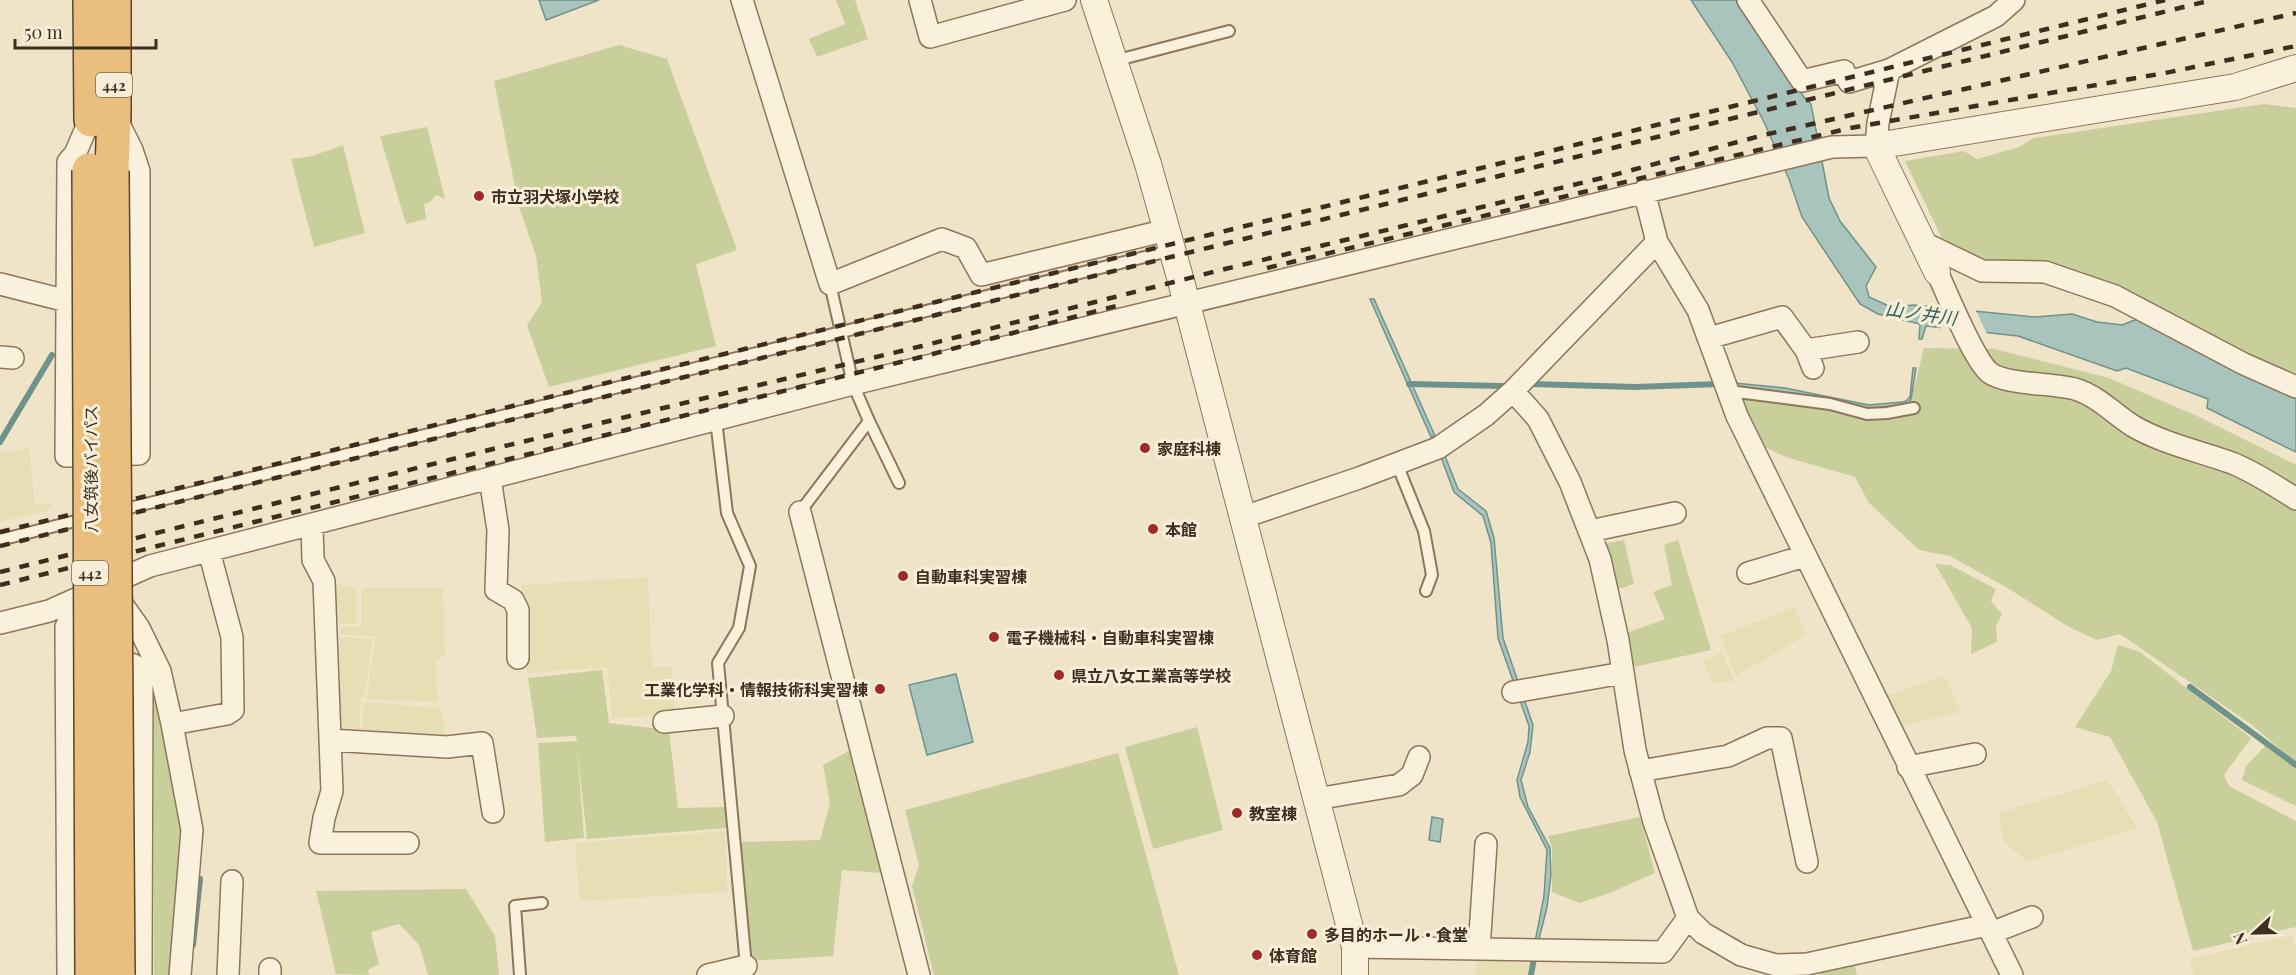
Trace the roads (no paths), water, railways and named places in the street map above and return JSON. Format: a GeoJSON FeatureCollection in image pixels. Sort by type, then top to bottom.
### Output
{"type":"FeatureCollection","features":[{"type":"Feature","properties":{"kind":"highway","name":"八女筑後バイパス"},"geometry":{"type":"LineString","coordinates":[[90,0],[103,116]]}},
{"type":"Feature","properties":{"kind":"highway","name":"八女筑後バイパス"},"geometry":{"type":"LineString","coordinates":[[92,975],[100,170],[114,0]]}},
{"type":"Feature","properties":{"kind":"highway","name":"八女筑後バイパス"},"geometry":{"type":"LineString","coordinates":[[100,170],[118,975]]}},
{"type":"Feature","properties":{"kind":"street"},"geometry":{"type":"LineString","coordinates":[[742,0],[830,284],[942,239],[966,248],[981,275],[1170,240]]}},
{"type":"Feature","properties":{"kind":"street"},"geometry":{"type":"LineString","coordinates":[[920,0],[930,37],[1065,0]]}},
{"type":"Feature","properties":{"kind":"street"},"geometry":{"type":"LineString","coordinates":[[1094,0],[1148,164],[1187,303],[1355,947],[1355,975]]}},
{"type":"Feature","properties":{"kind":"street"},"geometry":{"type":"LineString","coordinates":[[1748,0],[1802,81],[1844,71],[1848,81],[1888,70],[2029,0]]}},
{"type":"Feature","properties":{"kind":"street"},"geometry":{"type":"LineString","coordinates":[[1996,16],[2014,0]]}},
{"type":"Feature","properties":{"kind":"street"},"geometry":{"type":"LineString","coordinates":[[0,623],[49,610],[150,566],[853,384],[1349,265],[1644,191],[1832,147],[1876,146],[2235,87],[2296,68]]}},
{"type":"Feature","properties":{"kind":"street"},"geometry":{"type":"LineString","coordinates":[[1888,70],[1876,146],[1978,357],[1990,373],[2007,380],[2050,384],[2078,390],[2109,407],[2133,425],[2172,444],[2233,464],[2296,499]]}},
{"type":"Feature","properties":{"kind":"street"},"geometry":{"type":"LineString","coordinates":[[103,116],[132,150],[139,171],[139,454],[66,456],[67,301],[68,162],[103,116]]}},
{"type":"Feature","properties":{"kind":"street"},"geometry":{"type":"LineString","coordinates":[[1644,191],[1657,242],[1698,310],[1737,416],[2012,975]]}},
{"type":"Feature","properties":{"kind":"street"},"geometry":{"type":"LineString","coordinates":[[1244,517],[1438,448],[1486,415],[1513,390],[1657,242]]}},
{"type":"Feature","properties":{"kind":"street"},"geometry":{"type":"LineString","coordinates":[[1922,242],[1982,271],[2045,272],[2115,296],[2244,364],[2296,387]]}},
{"type":"Feature","properties":{"kind":"street"},"geometry":{"type":"LineString","coordinates":[[0,284],[67,301]]}},
{"type":"Feature","properties":{"kind":"street"},"geometry":{"type":"LineString","coordinates":[[1709,338],[1782,317],[1810,359],[1858,342]]}},
{"type":"Feature","properties":{"kind":"street"},"geometry":{"type":"LineString","coordinates":[[1513,390],[1538,419],[1570,482],[1600,559],[1640,771],[1654,822],[1688,918],[1703,933],[1741,955],[1776,965],[1809,969],[1989,929],[2032,917]]}},
{"type":"Feature","properties":{"kind":"street"},"geometry":{"type":"LineString","coordinates":[[489,478],[498,530],[496,590],[513,600],[518,610],[518,658]]}},
{"type":"Feature","properties":{"kind":"street"},"geometry":{"type":"LineString","coordinates":[[800,512],[919,975]]}},
{"type":"Feature","properties":{"kind":"street"},"geometry":{"type":"LineString","coordinates":[[1590,531],[1674,513]]}},
{"type":"Feature","properties":{"kind":"street"},"geometry":{"type":"LineString","coordinates":[[312,525],[313,560],[324,581],[332,791],[320,843],[408,843]]}},
{"type":"Feature","properties":{"kind":"street"},"geometry":{"type":"LineString","coordinates":[[172,724],[227,714],[233,710],[232,637],[209,551]]}},
{"type":"Feature","properties":{"kind":"street"},"geometry":{"type":"LineString","coordinates":[[1748,573],[1805,556]]}},
{"type":"Feature","properties":{"kind":"street"},"geometry":{"type":"LineString","coordinates":[[68,975],[66,627],[74,608],[84,594]]}},
{"type":"Feature","properties":{"kind":"street"},"geometry":{"type":"LineString","coordinates":[[84,594],[122,603],[139,628],[160,671],[192,830],[180,975]]}},
{"type":"Feature","properties":{"kind":"street"},"geometry":{"type":"LineString","coordinates":[[67,669],[134,663],[140,668],[142,676],[141,975]]}},
{"type":"Feature","properties":{"kind":"street"},"geometry":{"type":"LineString","coordinates":[[1512,692],[1623,673]]}},
{"type":"Feature","properties":{"kind":"street"},"geometry":{"type":"LineString","coordinates":[[664,722],[723,716]]}},
{"type":"Feature","properties":{"kind":"street"},"geometry":{"type":"LineString","coordinates":[[1640,771],[1728,756],[1767,738],[1781,738],[1807,862]]}},
{"type":"Feature","properties":{"kind":"street"},"geometry":{"type":"LineString","coordinates":[[330,740],[447,747],[482,743],[493,812]]}},
{"type":"Feature","properties":{"kind":"street"},"geometry":{"type":"LineString","coordinates":[[1908,767],[1975,754]]}},
{"type":"Feature","properties":{"kind":"street"},"geometry":{"type":"LineString","coordinates":[[1316,800],[1399,785],[1412,775],[1419,757]]}},
{"type":"Feature","properties":{"kind":"street"},"geometry":{"type":"LineString","coordinates":[[1479,949],[1486,844]]}},
{"type":"Feature","properties":{"kind":"street"},"geometry":{"type":"LineString","coordinates":[[228,975],[232,881]]}},
{"type":"Feature","properties":{"kind":"street"},"geometry":{"type":"LineString","coordinates":[[1355,947],[1663,952],[1688,918]]}},
{"type":"Feature","properties":{"kind":"street"},"geometry":{"type":"LineString","coordinates":[[708,975],[746,966]]}},
{"type":"Feature","properties":{"kind":"lane"},"geometry":{"type":"LineString","coordinates":[[1114,61],[1229,31]]}},
{"type":"Feature","properties":{"kind":"lane"},"geometry":{"type":"LineString","coordinates":[[0,540],[841,332],[1170,240]]}},
{"type":"Feature","properties":{"kind":"lane"},"geometry":{"type":"LineString","coordinates":[[830,284],[853,384],[899,483]]}},
{"type":"Feature","properties":{"kind":"lane"},"geometry":{"type":"LineString","coordinates":[[1729,391],[1830,404],[1867,414],[1914,408]]}},
{"type":"Feature","properties":{"kind":"lane"},"geometry":{"type":"LineString","coordinates":[[716,420],[728,513],[750,566],[739,628],[718,663],[746,966]]}},
{"type":"Feature","properties":{"kind":"lane"},"geometry":{"type":"LineString","coordinates":[[800,512],[869,421]]}},
{"type":"Feature","properties":{"kind":"lane"},"geometry":{"type":"LineString","coordinates":[[1397,464],[1404,476],[1424,531],[1432,575],[1426,591]]}},
{"type":"Feature","properties":{"kind":"lane"},"geometry":{"type":"LineString","coordinates":[[520,975],[515,906],[542,903]]}},
{"type":"Feature","properties":{"kind":"water"},"geometry":{"type":"Polygon","coordinates":[[[539,0],[599,0],[546,20],[539,0]]]}},
{"type":"Feature","properties":{"kind":"water","name":"山ノ井川"},"geometry":{"type":"Polygon","coordinates":[[[1691,0],[1738,0],[1811,104],[1829,198],[1840,221],[1876,267],[1866,286],[1869,297],[1891,307],[1914,305],[2035,317],[2072,314],[2097,322],[2122,325],[2140,318],[2296,397],[2296,452],[2207,408],[2208,399],[2126,368],[2117,371],[2018,336],[1926,326],[1922,339],[1919,339],[1920,324],[1878,314],[1860,304],[1802,217],[1789,179],[1764,122],[1732,62],[1691,0]]]}},
{"type":"Feature","properties":{"kind":"water"},"geometry":{"type":"Polygon","coordinates":[[[1370,299],[1374,299],[1435,436],[1431,437],[1370,299]]]}},
{"type":"Feature","properties":{"kind":"water"},"geometry":{"type":"Polygon","coordinates":[[[1913,368],[1916,368],[1911,399],[1907,405],[1868,408],[1829,398],[1735,386],[1735,383],[1785,388],[1869,405],[1902,402],[1910,397],[1913,368]]]}},
{"type":"Feature","properties":{"kind":"water"},"geometry":{"type":"Polygon","coordinates":[[[1445,456],[1458,489],[1486,511],[1494,538],[1503,638],[1533,725],[1530,752],[1521,780],[1528,807],[1550,848],[1551,875],[1547,907],[1538,943],[1535,942],[1544,896],[1547,850],[1520,797],[1517,780],[1528,742],[1529,726],[1498,638],[1491,543],[1483,516],[1454,492],[1441,457],[1445,456]]]}},
{"type":"Feature","properties":{"kind":"water"},"geometry":{"type":"Polygon","coordinates":[[[956,674],[973,742],[927,755],[909,685],[956,674]]]}},
{"type":"Feature","properties":{"kind":"water"},"geometry":{"type":"Polygon","coordinates":[[[1432,817],[1443,819],[1440,842],[1429,840],[1432,817]]]}},
{"type":"Feature","properties":{"kind":"waterway"},"geometry":{"type":"LineString","coordinates":[[0,442],[52,355]]}},
{"type":"Feature","properties":{"kind":"waterway"},"geometry":{"type":"LineString","coordinates":[[1409,384],[1502,386]]}},
{"type":"Feature","properties":{"kind":"waterway"},"geometry":{"type":"LineString","coordinates":[[1531,384],[1635,387],[1719,384]]}},
{"type":"Feature","properties":{"kind":"waterway"},"geometry":{"type":"LineString","coordinates":[[2190,687],[2296,765]]}},
{"type":"Feature","properties":{"kind":"waterway"},"geometry":{"type":"LineString","coordinates":[[193,945],[200,879]]}},
{"type":"Feature","properties":{"kind":"waterway"},"geometry":{"type":"LineString","coordinates":[[1531,975],[1535,953]]}},
{"type":"Feature","properties":{"kind":"railway"},"geometry":{"type":"LineString","coordinates":[[0,532],[2165,0]]}},
{"type":"Feature","properties":{"kind":"railway"},"geometry":{"type":"LineString","coordinates":[[0,546],[2212,0]]}},
{"type":"Feature","properties":{"kind":"railway"},"geometry":{"type":"LineString","coordinates":[[0,572],[1602,178],[1764,135],[2296,13]]}},
{"type":"Feature","properties":{"kind":"railway"},"geometry":{"type":"LineString","coordinates":[[1267,268],[1850,128],[2165,73],[2296,46]]}},
{"type":"Feature","properties":{"kind":"railway"},"geometry":{"type":"LineString","coordinates":[[0,585],[925,356],[1116,306]]}},
{"type":"Feature","properties":{"kind":"place","name":"市立羽犬塚小学校"},"geometry":{"type":"Point","coordinates":[479,196]}},
{"type":"Feature","properties":{"kind":"place","name":"家庭科棟"},"geometry":{"type":"Point","coordinates":[1145,448]}},
{"type":"Feature","properties":{"kind":"place","name":"本館"},"geometry":{"type":"Point","coordinates":[1153,529]}},
{"type":"Feature","properties":{"kind":"place","name":"自動車科実習棟"},"geometry":{"type":"Point","coordinates":[903,576]}},
{"type":"Feature","properties":{"kind":"place","name":"電子機械科・自動車科実習棟"},"geometry":{"type":"Point","coordinates":[994,637]}},
{"type":"Feature","properties":{"kind":"place","name":"県立八女工業高等学校"},"geometry":{"type":"Point","coordinates":[1059,675]}},
{"type":"Feature","properties":{"kind":"place","name":"工業化学科・情報技術科実習棟"},"geometry":{"type":"Point","coordinates":[880,689]}},
{"type":"Feature","properties":{"kind":"place","name":"教室棟"},"geometry":{"type":"Point","coordinates":[1237,813]}},
{"type":"Feature","properties":{"kind":"place","name":"多目的ホール・食堂"},"geometry":{"type":"Point","coordinates":[1312,934]}},
{"type":"Feature","properties":{"kind":"place","name":"体育館"},"geometry":{"type":"Point","coordinates":[1257,955]}}]}
